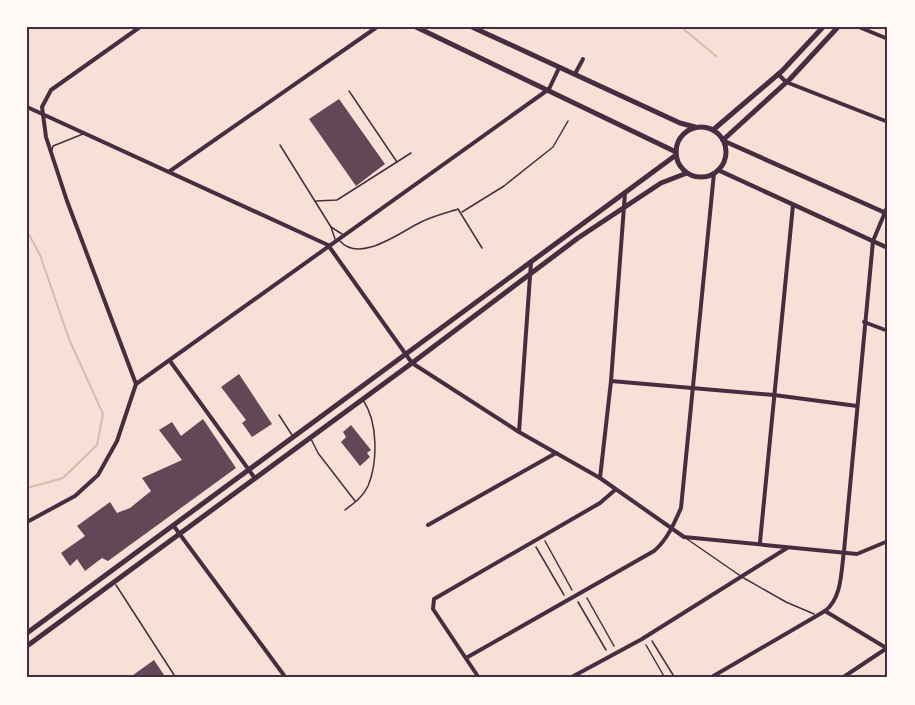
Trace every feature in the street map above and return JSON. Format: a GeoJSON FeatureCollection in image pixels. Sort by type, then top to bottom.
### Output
{"type":"FeatureCollection","features":[{"type":"Feature","properties":{"kind":"main road"},"geometry":{"type":"LineString","coordinates":[[416,27],[549,89],[676,153]]}},
{"type":"Feature","properties":{"kind":"main road"},"geometry":{"type":"LineString","coordinates":[[472,27],[680,123],[713,130],[724,141],[726,156],[716,172],[703,177],[687,173],[681,167],[676,153],[681,136],[695,127]]}},
{"type":"Feature","properties":{"kind":"main road"},"geometry":{"type":"LineString","coordinates":[[713,130],[778,74],[823,27]]}},
{"type":"Feature","properties":{"kind":"main road"},"geometry":{"type":"LineString","coordinates":[[724,141],[786,82],[838,27]]}},
{"type":"Feature","properties":{"kind":"main road"},"geometry":{"type":"LineString","coordinates":[[27,633],[676,153]]}},
{"type":"Feature","properties":{"kind":"main road"},"geometry":{"type":"LineString","coordinates":[[27,646],[531,273],[661,183],[687,173]]}},
{"type":"Feature","properties":{"kind":"main road"},"geometry":{"type":"LineString","coordinates":[[356,391],[362,399]]}},
{"type":"Feature","properties":{"kind":"street"},"geometry":{"type":"LineString","coordinates":[[136,384],[51,154],[41,113],[44,99],[51,90],[140,27]]}},
{"type":"Feature","properties":{"kind":"street"},"geometry":{"type":"LineString","coordinates":[[169,172],[377,27]]}},
{"type":"Feature","properties":{"kind":"street"},"geometry":{"type":"LineString","coordinates":[[812,27],[818,32]]}},
{"type":"Feature","properties":{"kind":"street"},"geometry":{"type":"LineString","coordinates":[[859,27],[888,39]]}},
{"type":"Feature","properties":{"kind":"street"},"geometry":{"type":"LineString","coordinates":[[575,75],[583,59]]}},
{"type":"Feature","properties":{"kind":"street"},"geometry":{"type":"LineString","coordinates":[[27,522],[75,496],[98,475],[117,441],[136,384],[549,89],[559,68]]}},
{"type":"Feature","properties":{"kind":"street"},"geometry":{"type":"LineString","coordinates":[[778,74],[786,82],[888,122]]}},
{"type":"Feature","properties":{"kind":"street"},"geometry":{"type":"LineString","coordinates":[[27,107],[328,245],[412,363],[519,432],[600,478],[684,537],[760,542],[787,548],[844,551],[857,554],[888,541]]}},
{"type":"Feature","properties":{"kind":"street"},"geometry":{"type":"LineString","coordinates":[[724,141],[886,214]]}},
{"type":"Feature","properties":{"kind":"street"},"geometry":{"type":"LineString","coordinates":[[466,658],[654,551],[662,544],[672,527],[681,508],[716,172],[793,204],[888,248]]}},
{"type":"Feature","properties":{"kind":"street"},"geometry":{"type":"LineString","coordinates":[[600,478],[611,381],[625,192]]}},
{"type":"Feature","properties":{"kind":"street"},"geometry":{"type":"LineString","coordinates":[[760,542],[793,204]]}},
{"type":"Feature","properties":{"kind":"street"},"geometry":{"type":"LineString","coordinates":[[710,678],[833,605],[844,551],[873,242],[888,205]]}},
{"type":"Feature","properties":{"kind":"street"},"geometry":{"type":"LineString","coordinates":[[519,432],[531,260]]}},
{"type":"Feature","properties":{"kind":"street"},"geometry":{"type":"LineString","coordinates":[[864,321],[888,331]]}},
{"type":"Feature","properties":{"kind":"street"},"geometry":{"type":"LineString","coordinates":[[170,361],[254,477]]}},
{"type":"Feature","properties":{"kind":"street"},"geometry":{"type":"LineString","coordinates":[[611,381],[774,395],[857,406]]}},
{"type":"Feature","properties":{"kind":"street"},"geometry":{"type":"LineString","coordinates":[[428,525],[556,452]]}},
{"type":"Feature","properties":{"kind":"street"},"geometry":{"type":"LineString","coordinates":[[479,678],[433,609],[436,597],[600,503],[615,490]]}},
{"type":"Feature","properties":{"kind":"street"},"geometry":{"type":"LineString","coordinates":[[172,524],[286,678]]}},
{"type":"Feature","properties":{"kind":"street"},"geometry":{"type":"LineString","coordinates":[[570,678],[642,639],[787,548]]}},
{"type":"Feature","properties":{"kind":"street"},"geometry":{"type":"LineString","coordinates":[[825,611],[888,648],[842,678]]}},
{"type":"Feature","properties":{"kind":"lane"},"geometry":{"type":"LineString","coordinates":[[350,91],[398,162]]}},
{"type":"Feature","properties":{"kind":"lane"},"geometry":{"type":"LineString","coordinates":[[461,213],[504,186],[553,147],[568,121]]}},
{"type":"Feature","properties":{"kind":"lane"},"geometry":{"type":"LineString","coordinates":[[51,154],[53,146],[60,141],[86,134]]}},
{"type":"Feature","properties":{"kind":"lane"},"geometry":{"type":"LineString","coordinates":[[280,145],[331,227],[336,239],[350,249],[362,249],[387,242],[423,221],[458,209],[482,248]]}},
{"type":"Feature","properties":{"kind":"lane"},"geometry":{"type":"LineString","coordinates":[[315,201],[337,200],[411,153]]}},
{"type":"Feature","properties":{"kind":"lane"},"geometry":{"type":"LineString","coordinates":[[331,227],[342,235]]}},
{"type":"Feature","properties":{"kind":"lane"},"geometry":{"type":"LineString","coordinates":[[345,510],[368,486],[375,453],[374,428],[362,399]]}},
{"type":"Feature","properties":{"kind":"lane"},"geometry":{"type":"LineString","coordinates":[[279,415],[293,436]]}},
{"type":"Feature","properties":{"kind":"lane"},"geometry":{"type":"LineString","coordinates":[[311,436],[318,453],[355,501]]}},
{"type":"Feature","properties":{"kind":"lane"},"geometry":{"type":"LineString","coordinates":[[684,537],[742,577],[786,602],[817,616]]}},
{"type":"Feature","properties":{"kind":"lane"},"geometry":{"type":"LineString","coordinates":[[114,581],[176,678]]}},
{"type":"Feature","properties":{"kind":"path"},"geometry":{"type":"LineString","coordinates":[[543,537],[610,656]]}},
{"type":"Feature","properties":{"kind":"path"},"geometry":{"type":"LineString","coordinates":[[533,542],[567,601]]}},
{"type":"Feature","properties":{"kind":"path"},"geometry":{"type":"LineString","coordinates":[[584,592],[617,652]]}},
{"type":"Feature","properties":{"kind":"path"},"geometry":{"type":"LineString","coordinates":[[648,635],[675,678]]}},
{"type":"Feature","properties":{"kind":"path"},"geometry":{"type":"LineString","coordinates":[[642,639],[665,678]]}},
{"type":"Feature","properties":{"kind":"building"},"geometry":{"type":"Polygon","coordinates":[[[339,99],[385,164],[356,186],[309,119],[339,99]]]}},
{"type":"Feature","properties":{"kind":"building"},"geometry":{"type":"Polygon","coordinates":[[[239,374],[272,424],[252,437],[242,423],[246,420],[221,387],[239,374]]]}},
{"type":"Feature","properties":{"kind":"building"},"geometry":{"type":"Polygon","coordinates":[[[203,419],[236,468],[108,561],[102,558],[85,571],[77,559],[70,566],[61,553],[85,536],[77,526],[110,502],[117,513],[130,508],[151,491],[142,478],[182,460],[159,430],[172,422],[181,436],[203,419]]]}},
{"type":"Feature","properties":{"kind":"building"},"geometry":{"type":"Polygon","coordinates":[[[351,425],[371,450],[367,453],[370,457],[360,466],[341,442],[346,437],[343,432],[351,425]]]}},
{"type":"Feature","properties":{"kind":"building"},"geometry":{"type":"Polygon","coordinates":[[[154,660],[166,678],[129,678],[154,660]]]}},
{"type":"Feature","properties":{"kind":"waterway"},"geometry":{"type":"LineString","coordinates":[[681,27],[716,56]]}},
{"type":"Feature","properties":{"kind":"waterway"},"geometry":{"type":"LineString","coordinates":[[27,231],[40,255],[69,339],[103,414],[97,445],[63,478],[27,488]]}}]}
